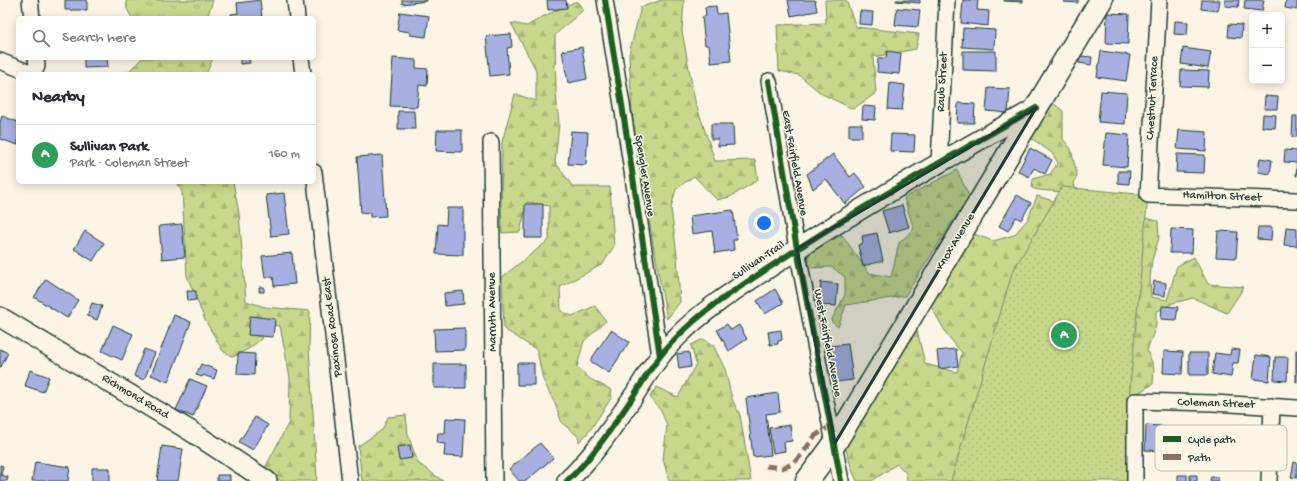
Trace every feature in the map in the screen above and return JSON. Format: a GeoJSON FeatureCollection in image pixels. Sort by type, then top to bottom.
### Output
{"type":"FeatureCollection","features":[{"type":"Feature","properties":{"kind":"main road","name":"Knox Avenue"},"geometry":{"type":"LineString","coordinates":[[807,481],[835,442],[1101,0]]}},
{"type":"Feature","properties":{"kind":"street"},"geometry":{"type":"LineString","coordinates":[[30,0],[32,16]]}},
{"type":"Feature","properties":{"kind":"street"},"geometry":{"type":"LineString","coordinates":[[294,0],[296,16]]}},
{"type":"Feature","properties":{"kind":"street","name":"Spengler Avenue"},"geometry":{"type":"LineString","coordinates":[[604,0],[622,105],[660,356]]}},
{"type":"Feature","properties":{"kind":"street","name":"Raub Street"},"geometry":{"type":"LineString","coordinates":[[939,164],[947,0]]}},
{"type":"Feature","properties":{"kind":"street","name":"Chestnut Terrace"},"geometry":{"type":"LineString","coordinates":[[1148,195],[1159,0]]}},
{"type":"Feature","properties":{"kind":"street"},"geometry":{"type":"LineString","coordinates":[[32,72],[35,71],[37,66],[36,60]]}},
{"type":"Feature","properties":{"kind":"street"},"geometry":{"type":"LineString","coordinates":[[301,60],[303,72]]}},
{"type":"Feature","properties":{"kind":"street"},"geometry":{"type":"LineString","coordinates":[[0,61],[28,72]]}},
{"type":"Feature","properties":{"kind":"street","name":"East Fairfield Avenue"},"geometry":{"type":"LineString","coordinates":[[769,81],[797,249]]}},
{"type":"Feature","properties":{"kind":"street","name":"Sullivan Trail"},"geometry":{"type":"LineString","coordinates":[[567,481],[582,466],[617,421],[660,356],[676,337],[717,302],[797,249],[1036,108]]}},
{"type":"Feature","properties":{"kind":"street","name":"Marruth Avenue"},"geometry":{"type":"LineString","coordinates":[[491,142],[494,481]]}},
{"type":"Feature","properties":{"kind":"street","name":"Paxinosa Road East"},"geometry":{"type":"LineString","coordinates":[[315,184],[350,481]]}},
{"type":"Feature","properties":{"kind":"street","name":"Hamilton Street"},"geometry":{"type":"LineString","coordinates":[[1148,195],[1297,200]]}},
{"type":"Feature","properties":{"kind":"street","name":"West Fairfield Avenue"},"geometry":{"type":"LineString","coordinates":[[797,249],[835,442],[841,481]]}},
{"type":"Feature","properties":{"kind":"street","name":"Richmond Road"},"geometry":{"type":"LineString","coordinates":[[0,317],[189,430],[267,481]]}},
{"type":"Feature","properties":{"kind":"street","name":"Coleman Street"},"geometry":{"type":"LineString","coordinates":[[1135,481],[1135,401],[1213,403],[1297,408]]}},
{"type":"Feature","properties":{"kind":"street"},"geometry":{"type":"LineString","coordinates":[[1271,425],[1272,406]]}},
{"type":"Feature","properties":{"kind":"street"},"geometry":{"type":"LineString","coordinates":[[1269,471],[1269,481]]}},
{"type":"Feature","properties":{"kind":"highlighted area"},"geometry":{"type":"Polygon","coordinates":[[[1036,108],[835,443],[797,249],[1036,108]]]}},
{"type":"Feature","properties":{"kind":"green space"},"geometry":{"type":"Polygon","coordinates":[[[126,0],[213,0],[208,16],[131,16],[127,9],[126,0]]]}},
{"type":"Feature","properties":{"kind":"green space"},"geometry":{"type":"Polygon","coordinates":[[[662,0],[684,0],[682,31],[695,101],[715,161],[755,160],[758,180],[730,197],[717,200],[694,176],[676,189],[671,208],[677,255],[680,302],[667,319],[652,238],[632,113],[629,54],[641,7],[662,0]]]}},
{"type":"Feature","properties":{"kind":"green space"},"geometry":{"type":"Polygon","coordinates":[[[825,0],[846,0],[856,27],[919,34],[916,49],[873,57],[876,93],[853,109],[822,94],[799,75],[779,71],[777,25],[826,23],[825,0]]]}},
{"type":"Feature","properties":{"kind":"green space"},"geometry":{"type":"Polygon","coordinates":[[[577,1],[583,10],[555,35],[556,93],[559,124],[555,162],[573,187],[610,187],[614,246],[603,264],[560,287],[561,311],[572,316],[595,306],[606,321],[584,341],[577,367],[590,379],[610,389],[612,397],[588,433],[579,442],[578,436],[562,423],[555,404],[543,380],[537,350],[504,329],[502,277],[549,240],[549,206],[527,202],[520,232],[502,233],[501,201],[502,142],[515,94],[536,101],[536,70],[511,23],[527,26],[544,16],[577,1]]]}},
{"type":"Feature","properties":{"kind":"green space"},"geometry":{"type":"Polygon","coordinates":[[[140,60],[212,60],[207,72],[128,72],[140,60]]]}},
{"type":"Feature","properties":{"kind":"green space"},"geometry":{"type":"Polygon","coordinates":[[[1053,103],[1063,111],[1063,139],[1071,149],[1077,175],[1074,184],[1076,193],[1038,190],[1032,188],[1033,179],[1050,174],[1058,163],[1052,153],[1031,138],[1053,103]]]}},
{"type":"Feature","properties":{"kind":"green space"},"geometry":{"type":"Polygon","coordinates":[[[957,170],[969,196],[905,296],[846,305],[838,327],[831,321],[845,295],[845,277],[832,267],[809,268],[807,253],[842,235],[869,273],[891,277],[899,243],[914,229],[904,198],[957,170]]]}},
{"type":"Feature","properties":{"kind":"green space"},"geometry":{"type":"Polygon","coordinates":[[[178,184],[233,184],[239,213],[246,301],[265,307],[310,311],[309,347],[316,481],[281,481],[264,470],[289,422],[290,378],[280,326],[264,324],[261,339],[250,348],[233,357],[223,351],[205,320],[187,276],[182,192],[178,184]]]}},
{"type":"Feature","properties":{"kind":"green space"},"geometry":{"type":"Polygon","coordinates":[[[1062,187],[1148,195],[1129,398],[1127,481],[951,481],[1012,273],[1062,187]]]}},
{"type":"Feature","properties":{"kind":"green space"},"geometry":{"type":"Polygon","coordinates":[[[1037,196],[1060,203],[973,481],[907,481],[906,473],[897,464],[872,481],[857,481],[845,446],[880,384],[917,330],[925,364],[957,372],[962,353],[948,336],[930,305],[974,234],[993,241],[1014,235],[1028,219],[1037,196]]]}},
{"type":"Feature","properties":{"kind":"green space"},"geometry":{"type":"Polygon","coordinates":[[[1142,217],[1158,221],[1159,238],[1152,260],[1150,278],[1151,297],[1167,300],[1177,266],[1194,257],[1208,284],[1244,287],[1227,313],[1193,298],[1173,303],[1156,312],[1156,326],[1147,350],[1154,368],[1153,384],[992,481],[1142,217]]]}},
{"type":"Feature","properties":{"kind":"green space"},"geometry":{"type":"Polygon","coordinates":[[[703,339],[713,345],[725,369],[732,399],[740,415],[751,481],[669,481],[663,459],[667,425],[661,411],[650,397],[656,387],[678,397],[696,364],[691,345],[703,339]]]}},
{"type":"Feature","properties":{"kind":"green space"},"geometry":{"type":"Polygon","coordinates":[[[406,415],[408,435],[418,463],[443,481],[362,481],[358,446],[382,430],[388,417],[406,415]]]}},
{"type":"Feature","properties":{"kind":"building"},"geometry":{"type":"Polygon","coordinates":[[[65,0],[87,0],[87,10],[65,10],[65,0]]]}},
{"type":"Feature","properties":{"kind":"building"},"geometry":{"type":"Polygon","coordinates":[[[260,0],[262,16],[231,16],[231,14],[238,13],[237,3],[260,0]]]}},
{"type":"Feature","properties":{"kind":"building"},"geometry":{"type":"Polygon","coordinates":[[[402,0],[427,0],[427,1],[402,4],[402,0]]]}},
{"type":"Feature","properties":{"kind":"building"},"geometry":{"type":"Polygon","coordinates":[[[547,0],[566,0],[567,8],[548,10],[547,0]]]}},
{"type":"Feature","properties":{"kind":"building"},"geometry":{"type":"Polygon","coordinates":[[[788,0],[815,0],[817,11],[791,16],[788,0]]]}},
{"type":"Feature","properties":{"kind":"building"},"geometry":{"type":"Polygon","coordinates":[[[920,0],[920,3],[896,1],[920,0]]]}},
{"type":"Feature","properties":{"kind":"building"},"geometry":{"type":"Polygon","coordinates":[[[963,0],[978,0],[977,10],[989,11],[988,26],[961,23],[963,0]]]}},
{"type":"Feature","properties":{"kind":"building"},"geometry":{"type":"Polygon","coordinates":[[[1023,0],[1023,2],[1004,1],[1023,0]]]}},
{"type":"Feature","properties":{"kind":"building"},"geometry":{"type":"Polygon","coordinates":[[[1064,0],[1078,0],[1078,3],[1064,2],[1064,0]]]}},
{"type":"Feature","properties":{"kind":"building"},"geometry":{"type":"Polygon","coordinates":[[[1202,0],[1220,0],[1218,11],[1201,9],[1202,0]]]}},
{"type":"Feature","properties":{"kind":"building"},"geometry":{"type":"Polygon","coordinates":[[[1225,0],[1239,0],[1238,7],[1225,6],[1225,0]]]}},
{"type":"Feature","properties":{"kind":"building"},"geometry":{"type":"Polygon","coordinates":[[[1245,0],[1264,0],[1262,11],[1244,9],[1245,0]]]}},
{"type":"Feature","properties":{"kind":"building"},"geometry":{"type":"Polygon","coordinates":[[[1286,0],[1297,0],[1297,10],[1285,8],[1286,0]]]}},
{"type":"Feature","properties":{"kind":"building"},"geometry":{"type":"Polygon","coordinates":[[[716,6],[717,14],[726,13],[731,61],[711,63],[709,45],[705,45],[702,17],[706,16],[705,7],[716,6]]]}},
{"type":"Feature","properties":{"kind":"building"},"geometry":{"type":"Polygon","coordinates":[[[897,8],[920,10],[918,27],[895,25],[897,8]]]}},
{"type":"Feature","properties":{"kind":"building"},"geometry":{"type":"Polygon","coordinates":[[[860,11],[873,12],[872,25],[859,24],[860,11]]]}},
{"type":"Feature","properties":{"kind":"building"},"geometry":{"type":"Polygon","coordinates":[[[400,12],[429,16],[426,37],[410,35],[410,32],[397,30],[400,12]]]}},
{"type":"Feature","properties":{"kind":"building"},"geometry":{"type":"Polygon","coordinates":[[[1107,13],[1129,14],[1128,44],[1106,43],[1107,13]]]}},
{"type":"Feature","properties":{"kind":"building"},"geometry":{"type":"Polygon","coordinates":[[[1175,21],[1188,22],[1187,35],[1174,34],[1175,21]]]}},
{"type":"Feature","properties":{"kind":"building"},"geometry":{"type":"Polygon","coordinates":[[[1229,24],[1242,25],[1241,38],[1228,37],[1229,24]]]}},
{"type":"Feature","properties":{"kind":"building"},"geometry":{"type":"Polygon","coordinates":[[[963,28],[995,30],[994,49],[962,47],[963,28]]]}},
{"type":"Feature","properties":{"kind":"building"},"geometry":{"type":"Polygon","coordinates":[[[511,34],[512,47],[507,48],[509,74],[490,76],[486,36],[511,34]]]}},
{"type":"Feature","properties":{"kind":"building"},"geometry":{"type":"Polygon","coordinates":[[[582,47],[587,79],[568,83],[562,51],[582,47]]]}},
{"type":"Feature","properties":{"kind":"building"},"geometry":{"type":"Polygon","coordinates":[[[1183,48],[1211,52],[1208,68],[1181,64],[1183,48]]]}},
{"type":"Feature","properties":{"kind":"building"},"geometry":{"type":"Polygon","coordinates":[[[887,51],[901,53],[899,74],[877,72],[878,58],[886,58],[887,51]]]}},
{"type":"Feature","properties":{"kind":"building"},"geometry":{"type":"Polygon","coordinates":[[[963,51],[996,51],[996,71],[963,70],[963,51]]]}},
{"type":"Feature","properties":{"kind":"building"},"geometry":{"type":"Polygon","coordinates":[[[1101,51],[1130,55],[1126,81],[1097,77],[1101,51]]]}},
{"type":"Feature","properties":{"kind":"building"},"geometry":{"type":"Polygon","coordinates":[[[1080,56],[1092,57],[1091,65],[1079,63],[1080,56]]]}},
{"type":"Feature","properties":{"kind":"building"},"geometry":{"type":"Polygon","coordinates":[[[393,58],[416,60],[416,68],[428,69],[427,86],[419,85],[417,107],[390,106],[393,58]]]}},
{"type":"Feature","properties":{"kind":"building"},"geometry":{"type":"Polygon","coordinates":[[[84,60],[107,60],[108,67],[84,68],[84,60]]]}},
{"type":"Feature","properties":{"kind":"building"},"geometry":{"type":"Polygon","coordinates":[[[240,60],[249,60],[250,63],[240,64],[240,60]]]}},
{"type":"Feature","properties":{"kind":"building"},"geometry":{"type":"Polygon","coordinates":[[[1181,70],[1209,71],[1208,87],[1180,86],[1181,70]]]}},
{"type":"Feature","properties":{"kind":"building"},"geometry":{"type":"Polygon","coordinates":[[[890,83],[905,85],[902,110],[888,109],[890,83]]]}},
{"type":"Feature","properties":{"kind":"building"},"geometry":{"type":"Polygon","coordinates":[[[988,88],[1010,89],[1008,113],[986,111],[988,88]]]}},
{"type":"Feature","properties":{"kind":"building"},"geometry":{"type":"Polygon","coordinates":[[[1101,91],[1127,93],[1125,124],[1098,122],[1101,91]]]}},
{"type":"Feature","properties":{"kind":"building"},"geometry":{"type":"Polygon","coordinates":[[[1265,96],[1278,97],[1277,109],[1264,109],[1265,96]]]}},
{"type":"Feature","properties":{"kind":"building"},"geometry":{"type":"Polygon","coordinates":[[[958,103],[975,104],[974,123],[957,123],[958,103]]]}},
{"type":"Feature","properties":{"kind":"building"},"geometry":{"type":"Polygon","coordinates":[[[863,106],[876,107],[875,120],[862,119],[863,106]]]}},
{"type":"Feature","properties":{"kind":"building"},"geometry":{"type":"Polygon","coordinates":[[[398,111],[414,111],[415,129],[398,129],[398,111]]]}},
{"type":"Feature","properties":{"kind":"building"},"geometry":{"type":"Polygon","coordinates":[[[1263,114],[1276,115],[1275,128],[1262,127],[1263,114]]]}},
{"type":"Feature","properties":{"kind":"building"},"geometry":{"type":"Polygon","coordinates":[[[2,116],[16,121],[16,144],[0,139],[0,122],[2,116]]]}},
{"type":"Feature","properties":{"kind":"building"},"geometry":{"type":"Polygon","coordinates":[[[1293,116],[1297,116],[1297,137],[1292,137],[1293,116]]]}},
{"type":"Feature","properties":{"kind":"building"},"geometry":{"type":"Polygon","coordinates":[[[711,124],[733,124],[734,145],[718,146],[718,139],[711,139],[711,124]]]}},
{"type":"Feature","properties":{"kind":"building"},"geometry":{"type":"Polygon","coordinates":[[[849,124],[862,124],[862,137],[849,137],[849,124]]]}},
{"type":"Feature","properties":{"kind":"building"},"geometry":{"type":"Polygon","coordinates":[[[437,130],[462,130],[462,152],[436,151],[437,130]]]}},
{"type":"Feature","properties":{"kind":"building"},"geometry":{"type":"Polygon","coordinates":[[[1179,130],[1207,132],[1206,151],[1177,149],[1179,130]]]}},
{"type":"Feature","properties":{"kind":"building"},"geometry":{"type":"Polygon","coordinates":[[[571,131],[588,132],[586,165],[568,164],[571,131]]]}},
{"type":"Feature","properties":{"kind":"building"},"geometry":{"type":"Polygon","coordinates":[[[1106,133],[1129,135],[1127,167],[1103,165],[1106,133]]]}},
{"type":"Feature","properties":{"kind":"building"},"geometry":{"type":"Polygon","coordinates":[[[891,134],[915,135],[914,152],[890,151],[891,134]]]}},
{"type":"Feature","properties":{"kind":"building"},"geometry":{"type":"Polygon","coordinates":[[[1030,148],[1052,160],[1045,174],[1034,168],[1029,177],[1018,171],[1030,148]]]}},
{"type":"Feature","properties":{"kind":"building"},"geometry":{"type":"Polygon","coordinates":[[[1285,150],[1297,151],[1297,163],[1284,162],[1285,150]]]}},
{"type":"Feature","properties":{"kind":"building"},"geometry":{"type":"Polygon","coordinates":[[[833,154],[850,177],[855,173],[866,187],[845,204],[826,179],[813,189],[807,174],[833,154]]]}},
{"type":"Feature","properties":{"kind":"building"},"geometry":{"type":"Polygon","coordinates":[[[1177,154],[1205,155],[1204,173],[1176,172],[1177,154]]]}},
{"type":"Feature","properties":{"kind":"building"},"geometry":{"type":"Polygon","coordinates":[[[382,155],[386,216],[370,217],[370,212],[361,213],[357,157],[382,155]]]}},
{"type":"Feature","properties":{"kind":"building"},"geometry":{"type":"Polygon","coordinates":[[[1260,158],[1272,160],[1270,174],[1258,172],[1260,158]]]}},
{"type":"Feature","properties":{"kind":"building"},"geometry":{"type":"Polygon","coordinates":[[[1118,171],[1130,171],[1129,184],[1118,183],[1118,171]]]}},
{"type":"Feature","properties":{"kind":"building"},"geometry":{"type":"Polygon","coordinates":[[[284,193],[289,234],[271,236],[266,195],[284,193]]]}},
{"type":"Feature","properties":{"kind":"building"},"geometry":{"type":"Polygon","coordinates":[[[1017,195],[1031,203],[1021,220],[1016,217],[1008,231],[999,226],[1017,195]]]}},
{"type":"Feature","properties":{"kind":"building"},"geometry":{"type":"Polygon","coordinates":[[[525,204],[543,204],[543,238],[525,238],[525,204]]]}},
{"type":"Feature","properties":{"kind":"building"},"geometry":{"type":"Polygon","coordinates":[[[902,205],[909,227],[889,233],[882,211],[902,205]]]}},
{"type":"Feature","properties":{"kind":"building"},"geometry":{"type":"Polygon","coordinates":[[[447,208],[463,208],[463,255],[436,254],[438,224],[446,225],[447,208]]]}},
{"type":"Feature","properties":{"kind":"building"},"geometry":{"type":"Polygon","coordinates":[[[733,210],[737,240],[733,240],[734,250],[715,253],[712,231],[692,234],[690,216],[733,210]]]}},
{"type":"Feature","properties":{"kind":"building"},"geometry":{"type":"Polygon","coordinates":[[[182,224],[185,257],[162,259],[159,226],[182,224]]]}},
{"type":"Feature","properties":{"kind":"building"},"geometry":{"type":"Polygon","coordinates":[[[1258,227],[1272,227],[1271,240],[1257,239],[1258,227]]]}},
{"type":"Feature","properties":{"kind":"building"},"geometry":{"type":"Polygon","coordinates":[[[1286,227],[1297,228],[1297,246],[1284,245],[1286,227]]]}},
{"type":"Feature","properties":{"kind":"building"},"geometry":{"type":"Polygon","coordinates":[[[1171,229],[1193,230],[1192,253],[1170,253],[1171,229]]]}},
{"type":"Feature","properties":{"kind":"building"},"geometry":{"type":"Polygon","coordinates":[[[85,231],[104,243],[93,261],[74,249],[85,231]]]}},
{"type":"Feature","properties":{"kind":"building"},"geometry":{"type":"Polygon","coordinates":[[[1218,231],[1238,232],[1236,258],[1216,257],[1218,231]]]}},
{"type":"Feature","properties":{"kind":"building"},"geometry":{"type":"Polygon","coordinates":[[[877,233],[883,261],[863,266],[858,245],[863,243],[862,236],[877,233]]]}},
{"type":"Feature","properties":{"kind":"building"},"geometry":{"type":"Polygon","coordinates":[[[292,253],[295,284],[274,286],[273,277],[265,278],[262,256],[292,253]]]}},
{"type":"Feature","properties":{"kind":"building"},"geometry":{"type":"Polygon","coordinates":[[[46,279],[78,300],[67,318],[34,297],[46,279]]]}},
{"type":"Feature","properties":{"kind":"building"},"geometry":{"type":"Polygon","coordinates":[[[1154,281],[1166,283],[1165,296],[1152,294],[1154,281]]]}},
{"type":"Feature","properties":{"kind":"building"},"geometry":{"type":"Polygon","coordinates":[[[821,282],[838,284],[836,306],[819,305],[821,282]]]}},
{"type":"Feature","properties":{"kind":"building"},"geometry":{"type":"Polygon","coordinates":[[[259,287],[264,287],[264,292],[259,292],[259,287]]]}},
{"type":"Feature","properties":{"kind":"building"},"geometry":{"type":"Polygon","coordinates":[[[775,289],[783,303],[765,314],[757,301],[775,289]]]}},
{"type":"Feature","properties":{"kind":"building"},"geometry":{"type":"Polygon","coordinates":[[[187,291],[196,291],[196,300],[188,301],[187,291]]]}},
{"type":"Feature","properties":{"kind":"building"},"geometry":{"type":"Polygon","coordinates":[[[463,291],[464,304],[445,306],[444,293],[463,291]]]}},
{"type":"Feature","properties":{"kind":"building"},"geometry":{"type":"Polygon","coordinates":[[[92,303],[102,306],[97,320],[87,316],[92,303]]]}},
{"type":"Feature","properties":{"kind":"building"},"geometry":{"type":"Polygon","coordinates":[[[1162,306],[1178,307],[1176,320],[1161,319],[1162,306]]]}},
{"type":"Feature","properties":{"kind":"building"},"geometry":{"type":"Polygon","coordinates":[[[174,315],[191,322],[168,382],[151,375],[174,315]]]}},
{"type":"Feature","properties":{"kind":"building"},"geometry":{"type":"Polygon","coordinates":[[[250,316],[275,319],[273,337],[248,335],[250,316]]]}},
{"type":"Feature","properties":{"kind":"building"},"geometry":{"type":"Polygon","coordinates":[[[727,324],[731,330],[739,325],[747,339],[729,351],[717,330],[727,324]]]}},
{"type":"Feature","properties":{"kind":"building"},"geometry":{"type":"Polygon","coordinates":[[[113,325],[133,334],[122,360],[102,351],[113,325]]]}},
{"type":"Feature","properties":{"kind":"building"},"geometry":{"type":"Polygon","coordinates":[[[465,328],[465,350],[435,351],[434,329],[465,328]]]}},
{"type":"Feature","properties":{"kind":"building"},"geometry":{"type":"Polygon","coordinates":[[[611,330],[629,342],[609,373],[590,361],[611,330]]]}},
{"type":"Feature","properties":{"kind":"building"},"geometry":{"type":"Polygon","coordinates":[[[781,330],[782,340],[778,341],[778,344],[770,345],[768,332],[781,330]]]}},
{"type":"Feature","properties":{"kind":"building"},"geometry":{"type":"Polygon","coordinates":[[[848,344],[853,380],[836,382],[830,346],[848,344]]]}},
{"type":"Feature","properties":{"kind":"building"},"geometry":{"type":"Polygon","coordinates":[[[0,349],[8,353],[1,367],[0,367],[0,349]]]}},
{"type":"Feature","properties":{"kind":"building"},"geometry":{"type":"Polygon","coordinates":[[[144,349],[155,353],[144,380],[134,376],[144,349]]]}},
{"type":"Feature","properties":{"kind":"building"},"geometry":{"type":"Polygon","coordinates":[[[956,349],[958,366],[939,369],[937,351],[956,349]]]}},
{"type":"Feature","properties":{"kind":"building"},"geometry":{"type":"Polygon","coordinates":[[[1231,349],[1240,350],[1238,363],[1233,363],[1231,377],[1212,374],[1215,353],[1230,355],[1231,349]]]}},
{"type":"Feature","properties":{"kind":"building"},"geometry":{"type":"Polygon","coordinates":[[[1297,350],[1297,382],[1296,382],[1297,350]]]}},
{"type":"Feature","properties":{"kind":"building"},"geometry":{"type":"Polygon","coordinates":[[[1164,351],[1183,352],[1182,374],[1163,373],[1164,351]]]}},
{"type":"Feature","properties":{"kind":"building"},"geometry":{"type":"Polygon","coordinates":[[[689,352],[691,367],[679,369],[677,354],[689,352]]]}},
{"type":"Feature","properties":{"kind":"building"},"geometry":{"type":"Polygon","coordinates":[[[238,353],[255,354],[254,375],[237,374],[238,353]]]}},
{"type":"Feature","properties":{"kind":"building"},"geometry":{"type":"Polygon","coordinates":[[[1189,353],[1208,353],[1208,375],[1189,375],[1189,353]]]}},
{"type":"Feature","properties":{"kind":"building"},"geometry":{"type":"Polygon","coordinates":[[[1256,355],[1271,357],[1269,381],[1253,379],[1256,355]]]}},
{"type":"Feature","properties":{"kind":"building"},"geometry":{"type":"Polygon","coordinates":[[[1275,357],[1288,357],[1287,381],[1274,380],[1275,357]]]}},
{"type":"Feature","properties":{"kind":"building"},"geometry":{"type":"Polygon","coordinates":[[[517,363],[534,363],[534,385],[517,385],[517,363]]]}},
{"type":"Feature","properties":{"kind":"building"},"geometry":{"type":"Polygon","coordinates":[[[201,364],[217,370],[214,379],[203,375],[202,377],[196,375],[201,364]]]}},
{"type":"Feature","properties":{"kind":"building"},"geometry":{"type":"Polygon","coordinates":[[[434,364],[466,364],[466,388],[434,388],[434,364]]]}},
{"type":"Feature","properties":{"kind":"building"},"geometry":{"type":"Polygon","coordinates":[[[30,370],[49,377],[43,392],[25,386],[30,370]]]}},
{"type":"Feature","properties":{"kind":"building"},"geometry":{"type":"Polygon","coordinates":[[[190,379],[207,386],[193,417],[176,410],[190,379]]]}},
{"type":"Feature","properties":{"kind":"building"},"geometry":{"type":"Polygon","coordinates":[[[778,393],[780,412],[766,414],[771,455],[753,457],[746,398],[778,393]]]}},
{"type":"Feature","properties":{"kind":"building"},"geometry":{"type":"Polygon","coordinates":[[[255,417],[268,425],[253,450],[239,442],[255,417]]]}},
{"type":"Feature","properties":{"kind":"building"},"geometry":{"type":"Polygon","coordinates":[[[446,418],[465,419],[463,457],[444,456],[445,444],[437,443],[438,433],[445,433],[446,418]]]}},
{"type":"Feature","properties":{"kind":"building"},"geometry":{"type":"Polygon","coordinates":[[[790,425],[792,441],[784,442],[785,451],[773,453],[769,428],[790,425]]]}},
{"type":"Feature","properties":{"kind":"building"},"geometry":{"type":"Polygon","coordinates":[[[1146,425],[1155,426],[1155,451],[1145,450],[1146,425]]]}},
{"type":"Feature","properties":{"kind":"building"},"geometry":{"type":"Polygon","coordinates":[[[540,443],[553,458],[526,481],[519,481],[509,469],[540,443]]]}},
{"type":"Feature","properties":{"kind":"building"},"geometry":{"type":"Polygon","coordinates":[[[410,445],[412,458],[399,460],[397,447],[410,445]]]}},
{"type":"Feature","properties":{"kind":"building"},"geometry":{"type":"Polygon","coordinates":[[[162,446],[183,449],[178,481],[157,481],[162,446]]]}},
{"type":"Feature","properties":{"kind":"building"},"geometry":{"type":"Polygon","coordinates":[[[35,462],[70,467],[68,481],[32,481],[35,462]]]}},
{"type":"Feature","properties":{"kind":"building"},"geometry":{"type":"Polygon","coordinates":[[[1294,462],[1297,463],[1297,478],[1291,477],[1294,462]]]}},
{"type":"Feature","properties":{"kind":"building"},"geometry":{"type":"Polygon","coordinates":[[[0,465],[3,466],[1,475],[8,477],[7,481],[0,481],[0,465]]]}},
{"type":"Feature","properties":{"kind":"building"},"geometry":{"type":"Polygon","coordinates":[[[92,468],[110,468],[110,481],[92,481],[92,468]]]}},
{"type":"Feature","properties":{"kind":"building"},"geometry":{"type":"Polygon","coordinates":[[[217,475],[230,475],[230,481],[217,481],[217,475]]]}},
{"type":"Feature","properties":{"kind":"building"},"geometry":{"type":"Polygon","coordinates":[[[1178,475],[1187,475],[1187,481],[1178,481],[1178,475]]]}},
{"type":"Feature","properties":{"kind":"building"},"geometry":{"type":"Polygon","coordinates":[[[1190,475],[1197,475],[1197,481],[1190,481],[1190,475]]]}},
{"type":"Feature","properties":{"kind":"building"},"geometry":{"type":"Polygon","coordinates":[[[1211,477],[1218,477],[1218,481],[1210,481],[1211,477]]]}},
{"type":"Feature","properties":{"kind":"marked path"},"geometry":{"type":"LineString","coordinates":[[766,466],[782,468],[793,464],[815,436],[832,425]]}},
{"type":"Feature","properties":{"kind":"cycle path"},"geometry":{"type":"LineString","coordinates":[[605,0],[660,356]]}},
{"type":"Feature","properties":{"kind":"cycle path"},"geometry":{"type":"LineString","coordinates":[[769,81],[797,249],[841,481]]}},
{"type":"Feature","properties":{"kind":"cycle path"},"geometry":{"type":"LineString","coordinates":[[567,481],[602,441],[664,351],[676,338],[712,306],[810,241],[874,201],[1036,108]]}},
{"type":"Feature","properties":{"kind":"place","name":"Sullivan Park"},"geometry":{"type":"Point","coordinates":[1064,335]}}]}
